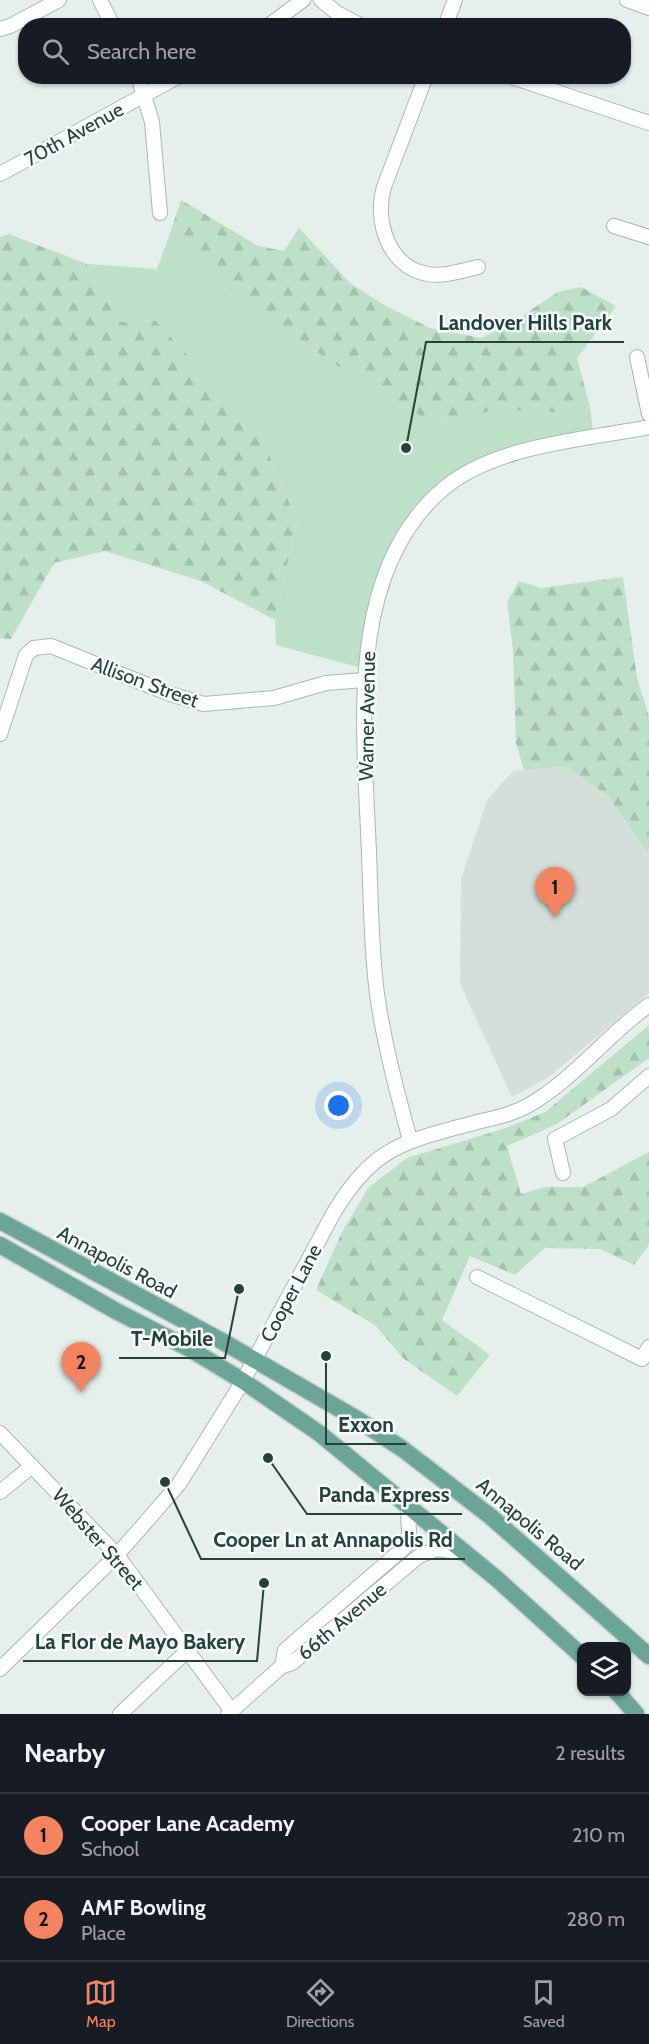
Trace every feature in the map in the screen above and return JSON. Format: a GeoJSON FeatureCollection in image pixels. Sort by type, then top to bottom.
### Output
{"type":"FeatureCollection","features":[{"type":"Feature","properties":{"kind":"main road","name":"Annapolis Road"},"geometry":{"type":"LineString","coordinates":[[0,1221],[341,1410],[404,1450],[498,1523],[649,1656]]}},
{"type":"Feature","properties":{"kind":"main road","name":"Annapolis Road"},"geometry":{"type":"LineString","coordinates":[[0,1245],[243,1381],[319,1433],[464,1553],[577,1652]]}},
{"type":"Feature","properties":{"kind":"main road"},"geometry":{"type":"LineString","coordinates":[[620,1696],[636,1714]]}},
{"type":"Feature","properties":{"kind":"street"},"geometry":{"type":"LineString","coordinates":[[25,18],[59,0]]}},
{"type":"Feature","properties":{"kind":"street"},"geometry":{"type":"LineString","coordinates":[[99,0],[109,18]]}},
{"type":"Feature","properties":{"kind":"street"},"geometry":{"type":"LineString","coordinates":[[279,18],[303,0]]}},
{"type":"Feature","properties":{"kind":"street"},"geometry":{"type":"LineString","coordinates":[[321,0],[347,18]]}},
{"type":"Feature","properties":{"kind":"street"},"geometry":{"type":"LineString","coordinates":[[448,18],[455,0]]}},
{"type":"Feature","properties":{"kind":"street"},"geometry":{"type":"LineString","coordinates":[[627,0],[649,8]]}},
{"type":"Feature","properties":{"kind":"street"},"geometry":{"type":"LineString","coordinates":[[0,29],[18,22]]}},
{"type":"Feature","properties":{"kind":"street"},"geometry":{"type":"LineString","coordinates":[[141,84],[152,122],[160,213]]}},
{"type":"Feature","properties":{"kind":"street","name":"70th Avenue"},"geometry":{"type":"LineString","coordinates":[[0,174],[66,140],[163,84]]}},
{"type":"Feature","properties":{"kind":"street"},"geometry":{"type":"LineString","coordinates":[[423,84],[380,200],[381,225],[393,252],[414,270],[424,274],[444,274],[478,267]]}},
{"type":"Feature","properties":{"kind":"street"},"geometry":{"type":"LineString","coordinates":[[533,84],[649,123]]}},
{"type":"Feature","properties":{"kind":"street"},"geometry":{"type":"LineString","coordinates":[[614,226],[649,237]]}},
{"type":"Feature","properties":{"kind":"street"},"geometry":{"type":"LineString","coordinates":[[637,357],[649,414]]}},
{"type":"Feature","properties":{"kind":"street","name":"Warner Avenue"},"geometry":{"type":"LineString","coordinates":[[410,1140],[393,1076],[377,993],[366,795],[364,680],[367,648],[381,591],[394,554],[423,509],[442,490],[469,471],[503,457],[649,427]]}},
{"type":"Feature","properties":{"kind":"street","name":"Allison Street"},"geometry":{"type":"LineString","coordinates":[[0,734],[26,655],[34,648],[51,646],[143,684],[204,704],[274,698],[326,683],[364,680]]}},
{"type":"Feature","properties":{"kind":"street","name":"Cooper Lane"},"geometry":{"type":"LineString","coordinates":[[0,1669],[117,1555],[179,1484],[254,1362],[346,1192],[383,1154],[410,1140],[526,1107],[577,1068],[649,1005]]}},
{"type":"Feature","properties":{"kind":"street"},"geometry":{"type":"LineString","coordinates":[[563,1173],[555,1139],[611,1110],[649,1076]]}},
{"type":"Feature","properties":{"kind":"street"},"geometry":{"type":"LineString","coordinates":[[477,1277],[642,1359],[649,1347]]}},
{"type":"Feature","properties":{"kind":"street","name":"Webster Street"},"geometry":{"type":"LineString","coordinates":[[0,1433],[117,1555],[229,1712]]}},
{"type":"Feature","properties":{"kind":"street"},"geometry":{"type":"LineString","coordinates":[[0,1492],[32,1466]]}},
{"type":"Feature","properties":{"kind":"street","name":"66th Avenue"},"geometry":{"type":"LineString","coordinates":[[282,1666],[285,1650],[405,1547],[409,1535],[408,1506]]}},
{"type":"Feature","properties":{"kind":"street","name":"66th Avenue"},"geometry":{"type":"LineString","coordinates":[[229,1712],[282,1666],[292,1663],[419,1556],[437,1549],[464,1553]]}},
{"type":"Feature","properties":{"kind":"street"},"geometry":{"type":"LineString","coordinates":[[120,1714],[187,1651]]}},
{"type":"Feature","properties":{"kind":"shaded area"},"geometry":{"type":"Polygon","coordinates":[[[565,766],[607,795],[649,854],[649,993],[549,1077],[512,1097],[460,984],[461,879],[487,800],[513,771],[565,766]]]}},
{"type":"Feature","properties":{"kind":"green space"},"geometry":{"type":"Polygon","coordinates":[[[181,200],[258,246],[284,251],[299,228],[350,283],[384,305],[430,328],[481,338],[513,322],[558,292],[581,287],[616,306],[577,358],[590,407],[567,413],[537,412],[427,420],[348,373],[227,291],[168,239],[181,200]]]}},
{"type":"Feature","properties":{"kind":"green space"},"geometry":{"type":"Polygon","coordinates":[[[9,234],[87,264],[120,322],[156,321],[260,432],[297,521],[275,620],[201,581],[105,551],[54,563],[11,639],[0,638],[0,237],[9,234]]]}},
{"type":"Feature","properties":{"kind":"green space"},"geometry":{"type":"Polygon","coordinates":[[[168,239],[227,291],[348,373],[427,420],[461,417],[500,409],[567,413],[590,407],[594,438],[469,471],[409,529],[382,584],[365,669],[276,645],[275,620],[297,521],[260,432],[156,321],[120,322],[87,264],[157,269],[168,239]]]}},
{"type":"Feature","properties":{"kind":"green space"},"geometry":{"type":"Polygon","coordinates":[[[623,577],[637,678],[649,716],[649,854],[607,795],[565,766],[524,770],[516,743],[513,650],[507,602],[519,581],[541,588],[623,577]]]}},
{"type":"Feature","properties":{"kind":"green space"},"geometry":{"type":"Polygon","coordinates":[[[649,1025],[649,1058],[557,1124],[507,1146],[521,1194],[545,1187],[583,1187],[649,1152],[649,1245],[634,1265],[600,1249],[545,1248],[515,1275],[470,1256],[442,1320],[490,1355],[457,1396],[404,1359],[375,1325],[316,1290],[341,1234],[368,1188],[407,1158],[506,1128],[545,1112],[649,1025]]]}},
{"type":"Feature","properties":{"kind":"place","name":"Landover Hills Park"},"geometry":{"type":"Point","coordinates":[406,448]}},
{"type":"Feature","properties":{"kind":"place","name":"Cooper Lane Academy"},"geometry":{"type":"Point","coordinates":[555,917]}},
{"type":"Feature","properties":{"kind":"place","name":"T-Mobile"},"geometry":{"type":"Point","coordinates":[239,1289]}},
{"type":"Feature","properties":{"kind":"place","name":"Exxon"},"geometry":{"type":"Point","coordinates":[326,1356]}},
{"type":"Feature","properties":{"kind":"place","name":"AMF Bowling"},"geometry":{"type":"Point","coordinates":[81,1392]}},
{"type":"Feature","properties":{"kind":"place","name":"Panda Express"},"geometry":{"type":"Point","coordinates":[268,1458]}},
{"type":"Feature","properties":{"kind":"place","name":"Cooper Ln at Annapolis Rd"},"geometry":{"type":"Point","coordinates":[165,1482]}},
{"type":"Feature","properties":{"kind":"place","name":"La Flor de Mayo Bakery"},"geometry":{"type":"Point","coordinates":[264,1583]}}]}
